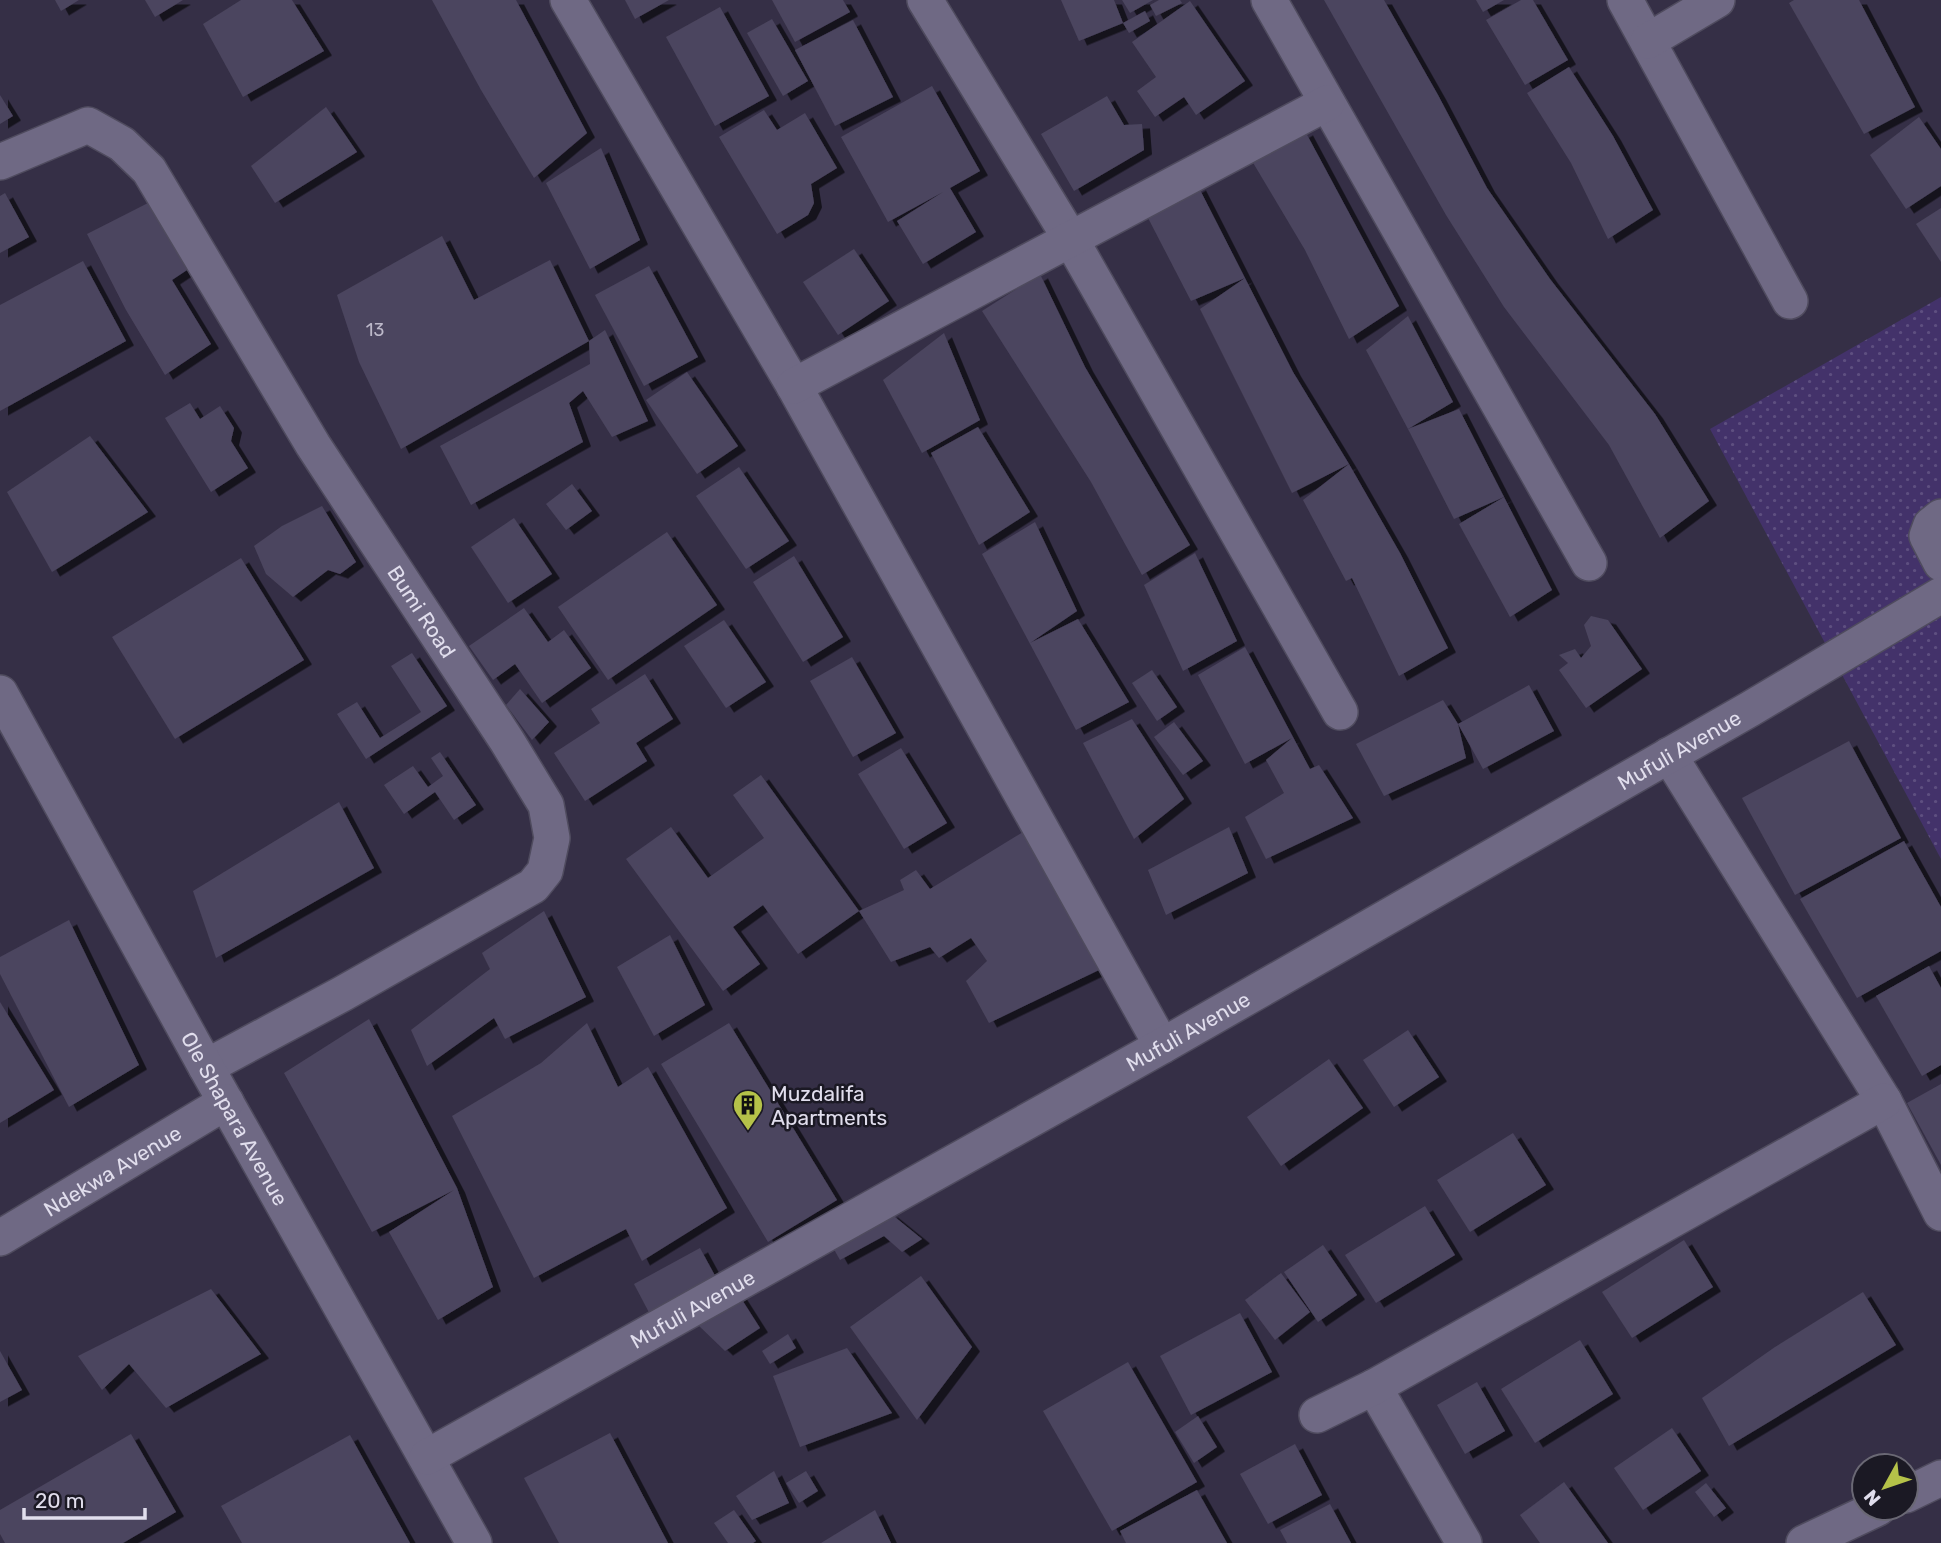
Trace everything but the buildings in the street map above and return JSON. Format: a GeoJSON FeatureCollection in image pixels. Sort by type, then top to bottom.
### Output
{"type":"FeatureCollection","features":[{"type":"Feature","properties":{"kind":"street"},"geometry":{"type":"LineString","coordinates":[[568,0],[794,386],[1162,1046]]}},
{"type":"Feature","properties":{"kind":"street"},"geometry":{"type":"LineString","coordinates":[[925,0],[1070,238],[1340,712]]}},
{"type":"Feature","properties":{"kind":"street"},"geometry":{"type":"LineString","coordinates":[[1269,0],[1589,563]]}},
{"type":"Feature","properties":{"kind":"street"},"geometry":{"type":"LineString","coordinates":[[1625,0],[1790,301]]}},
{"type":"Feature","properties":{"kind":"street"},"geometry":{"type":"LineString","coordinates":[[1648,41],[1717,0]]}},
{"type":"Feature","properties":{"kind":"street"},"geometry":{"type":"LineString","coordinates":[[794,386],[1327,103]]}},
{"type":"Feature","properties":{"kind":"street","name":"Bumi Road"},"geometry":{"type":"LineString","coordinates":[[0,162],[88,125],[122,144],[149,170],[313,445],[546,805],[552,838],[545,871],[533,886],[206,1067]]}},
{"type":"Feature","properties":{"kind":"street"},"geometry":{"type":"LineString","coordinates":[[1941,517],[1931,525],[1927,536],[1941,563]]}},
{"type":"Feature","properties":{"kind":"street","name":"Mufuli Avenue"},"geometry":{"type":"LineString","coordinates":[[427,1457],[1162,1046],[1750,709],[1941,596]]}},
{"type":"Feature","properties":{"kind":"street","name":"Ole Shapara Avenue"},"geometry":{"type":"LineString","coordinates":[[0,693],[10,734],[206,1067],[474,1543]]}},
{"type":"Feature","properties":{"kind":"street"},"geometry":{"type":"LineString","coordinates":[[1669,755],[1884,1101],[1941,1213]]}},
{"type":"Feature","properties":{"kind":"street"},"geometry":{"type":"LineString","coordinates":[[1317,1415],[1374,1387],[1884,1101]]}},
{"type":"Feature","properties":{"kind":"street","name":"Ndekwa Avenue"},"geometry":{"type":"LineString","coordinates":[[0,1238],[226,1102]]}},
{"type":"Feature","properties":{"kind":"street"},"geometry":{"type":"LineString","coordinates":[[1374,1387],[1464,1543]]}},
{"type":"Feature","properties":{"kind":"street"},"geometry":{"type":"LineString","coordinates":[[1920,1488],[1941,1478]]}},
{"type":"Feature","properties":{"kind":"street"},"geometry":{"type":"LineString","coordinates":[[1804,1543],[1850,1521]]}},
{"type":"Feature","properties":{"kind":"shaded area"},"geometry":{"type":"Polygon","coordinates":[[[1941,297],[1941,859],[1710,429],[1941,297]]]}},
{"type":"Feature","properties":{"kind":"place","name":"Muzdalifa Apartments"},"geometry":{"type":"Point","coordinates":[748,1132]}}]}
